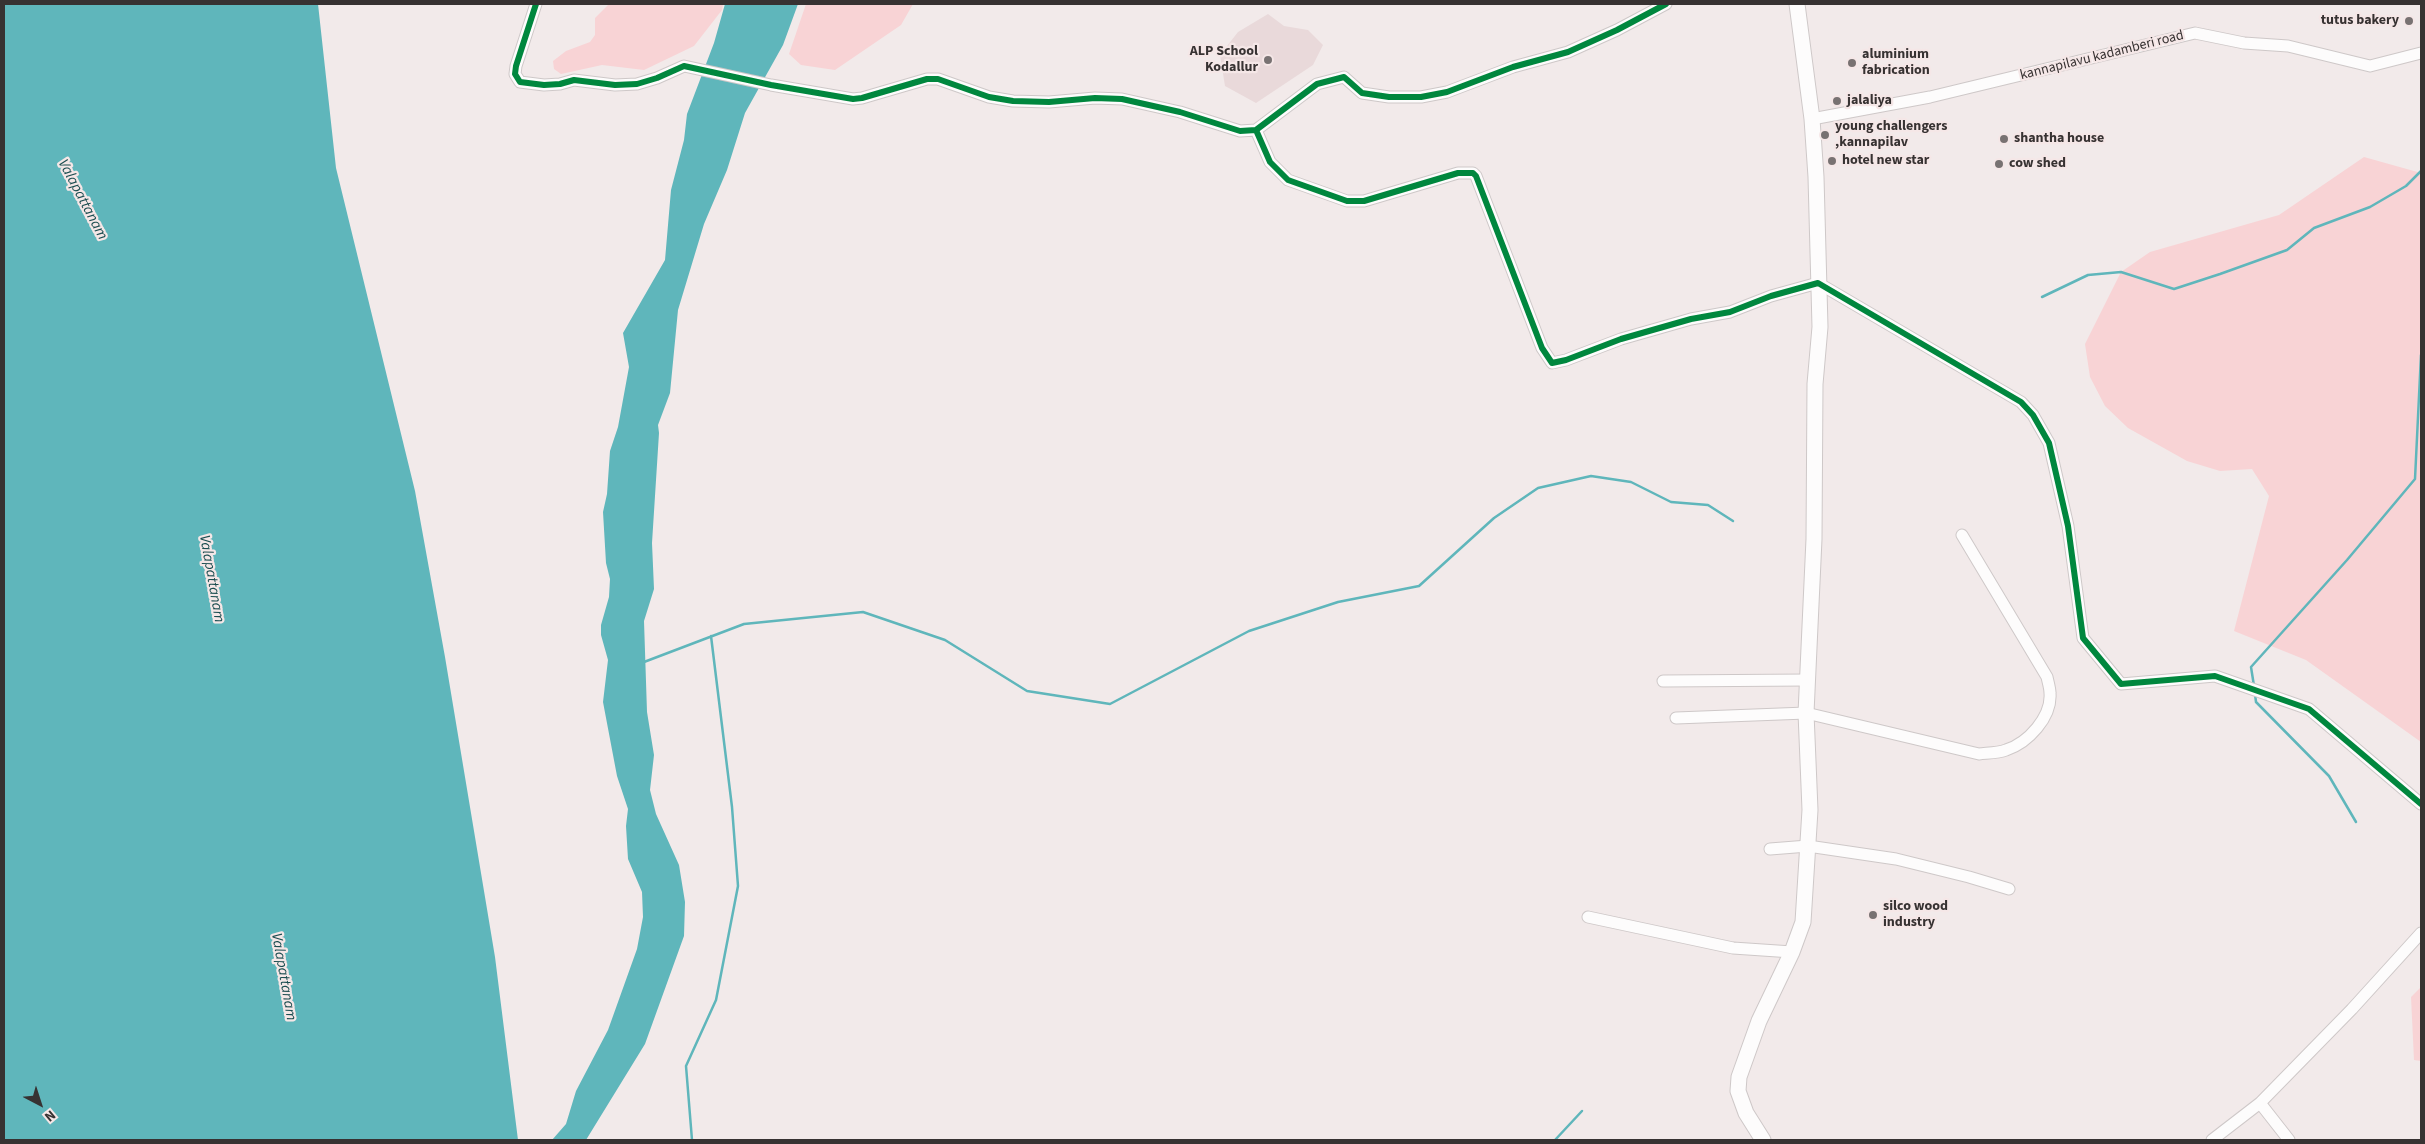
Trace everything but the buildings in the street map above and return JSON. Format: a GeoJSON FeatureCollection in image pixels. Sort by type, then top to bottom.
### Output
{"type":"FeatureCollection","features":[{"type":"Feature","properties":{"kind":"main road"},"geometry":{"type":"LineString","coordinates":[[1763,1140],[1746,1113],[1738,1091],[1739,1077],[1759,1021],[1792,952],[1803,922],[1810,810],[1806,713],[1814,539],[1815,384],[1820,328],[1816,177],[1812,119],[1797,4]]}},
{"type":"Feature","properties":{"kind":"street"},"geometry":{"type":"LineString","coordinates":[[536,4],[516,66],[515,74],[520,82],[544,85],[560,84],[574,80],[615,85],[636,84],[658,78],[684,66],[771,85],[852,99],[862,98],[927,79],[938,79],[989,97],[1012,101],[1048,102],[1095,98],[1122,99],[1180,112],[1240,131],[1256,130],[1317,84],[1344,77],[1362,93],[1389,97],[1420,97],[1447,92],[1513,67],[1568,52],[1617,30],[1666,4]]}},
{"type":"Feature","properties":{"kind":"street","name":"kannapilavu kadamberi road"},"geometry":{"type":"LineString","coordinates":[[1812,119],[1940,95],[2196,33],[2244,43],[2288,46],[2370,66],[2421,53]]}},
{"type":"Feature","properties":{"kind":"street"},"geometry":{"type":"LineString","coordinates":[[1256,130],[1270,162],[1288,180],[1346,202],[1364,201],[1458,174],[1473,173],[1476,176],[1502,241],[1504,254],[1531,315],[1542,348],[1552,363],[1566,360],[1621,339],[1691,319],[1730,312],[1771,296],[1818,283],[2021,402],[2033,415],[2049,443],[2066,517],[2083,638],[2121,684],[2215,676],[2309,709],[2421,804]]}},
{"type":"Feature","properties":{"kind":"street"},"geometry":{"type":"LineString","coordinates":[[1676,718],[1806,713],[1979,754],[2006,750],[2029,737],[2043,720],[2048,707],[2051,694],[2047,677],[1962,535]]}},
{"type":"Feature","properties":{"kind":"street"},"geometry":{"type":"LineString","coordinates":[[1663,681],[1808,680]]}},
{"type":"Feature","properties":{"kind":"street"},"geometry":{"type":"LineString","coordinates":[[1770,849],[1808,846],[1896,859],[1970,877],[2009,889]]}},
{"type":"Feature","properties":{"kind":"street"},"geometry":{"type":"LineString","coordinates":[[1588,917],[1733,948],[1792,952]]}},
{"type":"Feature","properties":{"kind":"street"},"geometry":{"type":"LineString","coordinates":[[2212,1140],[2260,1103],[2352,1009],[2421,933]]}},
{"type":"Feature","properties":{"kind":"street"},"geometry":{"type":"LineString","coordinates":[[2260,1103],[2289,1140]]}},
{"type":"Feature","properties":{"kind":"shaded area"},"geometry":{"type":"Polygon","coordinates":[[[609,4],[723,4],[722,10],[694,46],[644,70],[602,65],[561,74],[554,69],[553,61],[566,51],[590,42],[595,35],[595,18],[609,4]]]}},
{"type":"Feature","properties":{"kind":"shaded area"},"geometry":{"type":"Polygon","coordinates":[[[806,4],[913,4],[901,25],[835,70],[801,65],[789,54],[806,4]]]}},
{"type":"Feature","properties":{"kind":"shaded area","name":"ALP School Kodallur"},"geometry":{"type":"Polygon","coordinates":[[[1268,14],[1284,26],[1308,30],[1323,45],[1313,65],[1256,103],[1225,86],[1220,55],[1238,32],[1268,14]]]}},
{"type":"Feature","properties":{"kind":"shaded area"},"geometry":{"type":"Polygon","coordinates":[[[2364,157],[2421,173],[2421,742],[2306,660],[2234,631],[2269,496],[2252,469],[2220,471],[2187,461],[2128,428],[2105,406],[2090,377],[2085,344],[2121,272],[2150,252],[2279,215],[2364,157]]]}},
{"type":"Feature","properties":{"kind":"shaded area"},"geometry":{"type":"Polygon","coordinates":[[[2421,987],[2421,1061],[2414,1060],[2411,997],[2421,987]]]}},
{"type":"Feature","properties":{"kind":"water","name":"Valapattanam"},"geometry":{"type":"Polygon","coordinates":[[[4,4],[318,4],[336,168],[415,491],[445,657],[495,957],[518,1140],[4,1140],[4,4]]]}},
{"type":"Feature","properties":{"kind":"water"},"geometry":{"type":"Polygon","coordinates":[[[725,4],[798,4],[783,45],[745,113],[727,170],[704,224],[678,310],[670,393],[658,425],[652,543],[654,589],[644,621],[647,712],[654,755],[650,790],[656,814],[679,865],[685,902],[684,936],[645,1044],[586,1140],[552,1140],[566,1124],[576,1091],[608,1030],[637,949],[643,917],[642,892],[628,859],[626,826],[628,809],[617,776],[603,702],[608,660],[601,635],[601,625],[609,597],[610,579],[606,563],[603,512],[607,494],[610,451],[618,427],[629,367],[623,333],[665,260],[671,190],[684,140],[687,114],[714,43],[725,4]]]}},
{"type":"Feature","properties":{"kind":"waterway"},"geometry":{"type":"LineString","coordinates":[[2042,297],[2088,275],[2121,272],[2174,289],[2220,274],[2287,250],[2314,228],[2370,207],[2406,186],[2421,171]]}},
{"type":"Feature","properties":{"kind":"waterway"},"geometry":{"type":"LineString","coordinates":[[2254,686],[2251,667],[2347,560],[2415,479],[2421,355]]}},
{"type":"Feature","properties":{"kind":"waterway"},"geometry":{"type":"LineString","coordinates":[[644,662],[744,624],[863,612],[945,640],[1027,691],[1110,704],[1249,631],[1338,602],[1419,586],[1494,518],[1538,488],[1591,476],[1631,482],[1671,502],[1708,505],[1733,521]]}},
{"type":"Feature","properties":{"kind":"waterway"},"geometry":{"type":"LineString","coordinates":[[692,1140],[686,1066],[716,1000],[738,886],[732,807],[711,636]]}},
{"type":"Feature","properties":{"kind":"waterway"},"geometry":{"type":"LineString","coordinates":[[2255,694],[2256,702],[2329,776],[2356,822]]}},
{"type":"Feature","properties":{"kind":"waterway"},"geometry":{"type":"LineString","coordinates":[[1555,1140],[1582,1111]]}},
{"type":"Feature","properties":{"kind":"cycle path"},"geometry":{"type":"LineString","coordinates":[[536,4],[516,66],[515,74],[520,82],[544,85],[560,84],[574,80],[615,85],[637,84],[657,78],[684,66],[771,85],[853,99],[927,79],[938,79],[989,97],[1013,101],[1049,102],[1095,98],[1122,99],[1180,112],[1240,131],[1256,130],[1317,84],[1344,77],[1362,93],[1389,97],[1421,97],[1447,92],[1513,67],[1568,52],[1617,30],[1666,4]]}},
{"type":"Feature","properties":{"kind":"cycle path"},"geometry":{"type":"LineString","coordinates":[[1256,130],[1270,162],[1288,180],[1347,201],[1364,201],[1458,173],[1473,173],[1476,176],[1542,348],[1552,363],[1566,360],[1621,339],[1691,319],[1730,312],[1771,296],[1818,283],[2021,402],[2033,415],[2049,443],[2068,526],[2083,638],[2121,684],[2215,676],[2309,709],[2421,804]]}},
{"type":"Feature","properties":{"kind":"place","name":"tutus bakery"},"geometry":{"type":"Point","coordinates":[2409,21]}},
{"type":"Feature","properties":{"kind":"place","name":"ALP School Kodallur"},"geometry":{"type":"Point","coordinates":[1268,60]}},
{"type":"Feature","properties":{"kind":"place","name":"aluminium fabrication"},"geometry":{"type":"Point","coordinates":[1852,63]}},
{"type":"Feature","properties":{"kind":"place","name":"jalaliya"},"geometry":{"type":"Point","coordinates":[1837,101]}},
{"type":"Feature","properties":{"kind":"place","name":"young challengers ,kannapilav"},"geometry":{"type":"Point","coordinates":[1825,135]}},
{"type":"Feature","properties":{"kind":"place","name":"shantha house"},"geometry":{"type":"Point","coordinates":[2004,139]}},
{"type":"Feature","properties":{"kind":"place","name":"hotel new star"},"geometry":{"type":"Point","coordinates":[1832,161]}},
{"type":"Feature","properties":{"kind":"place","name":"cow shed"},"geometry":{"type":"Point","coordinates":[1999,164]}},
{"type":"Feature","properties":{"kind":"place","name":"silco wood industry"},"geometry":{"type":"Point","coordinates":[1873,915]}}]}
